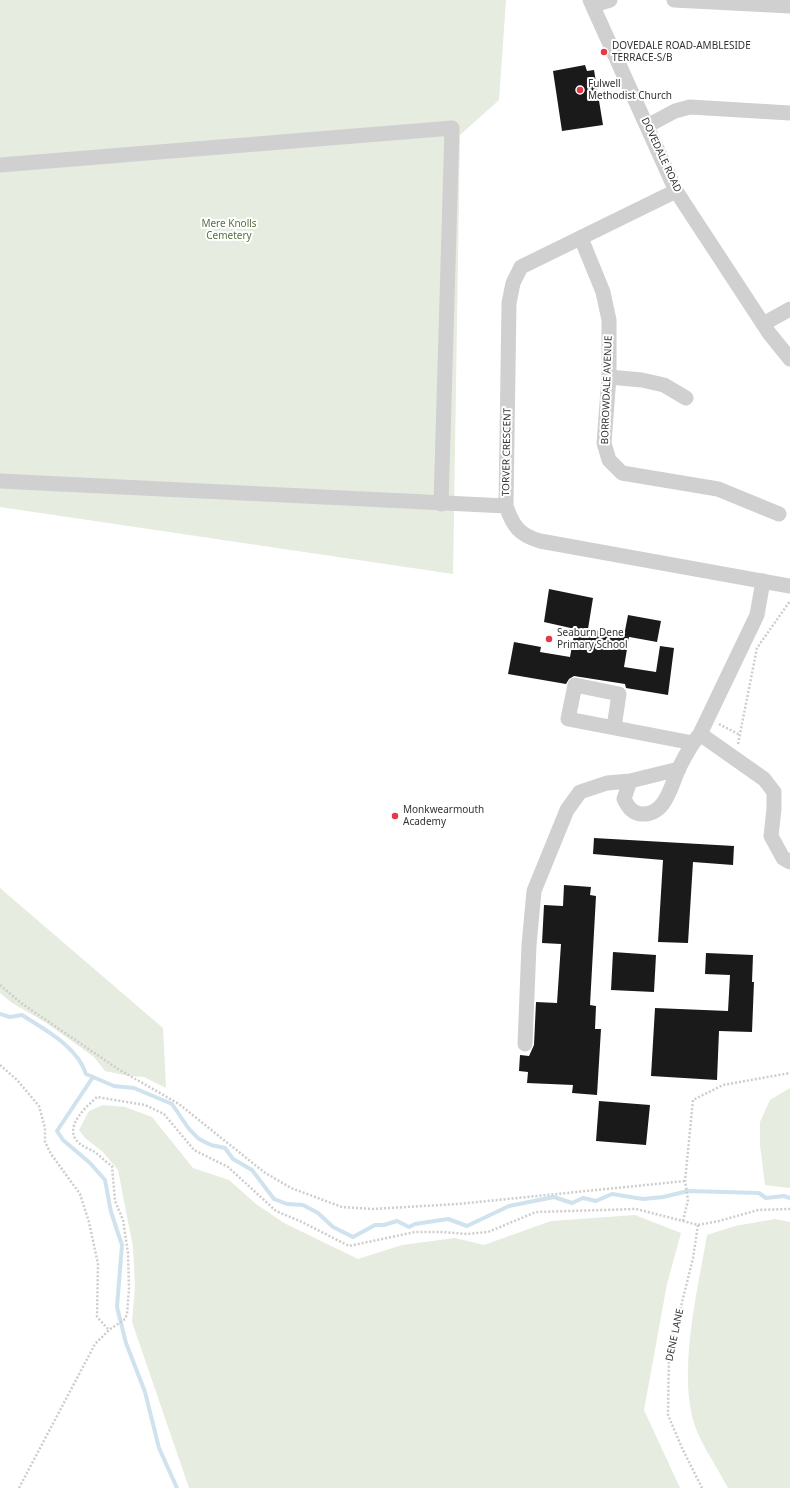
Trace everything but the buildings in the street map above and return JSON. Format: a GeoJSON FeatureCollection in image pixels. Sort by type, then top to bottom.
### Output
{"type":"FeatureCollection","features":[{"type":"Feature","properties":{"kind":"street"},"geometry":{"type":"LineString","coordinates":[[592,3],[610,0]]}},
{"type":"Feature","properties":{"kind":"street"},"geometry":{"type":"LineString","coordinates":[[674,0],[790,6]]}},
{"type":"Feature","properties":{"kind":"street","name":"DOVEDALE ROAD"},"geometry":{"type":"LineString","coordinates":[[592,3],[676,191],[763,324],[790,359]]}},
{"type":"Feature","properties":{"kind":"street"},"geometry":{"type":"LineString","coordinates":[[647,126],[675,111],[690,107],[790,113]]}},
{"type":"Feature","properties":{"kind":"street"},"geometry":{"type":"LineString","coordinates":[[0,165],[452,128],[442,504]]}},
{"type":"Feature","properties":{"kind":"street","name":"TORVER CRESCENT"},"geometry":{"type":"LineString","coordinates":[[676,191],[521,268],[512,283],[509,303],[506,506],[514,525],[528,538],[790,586]]}},
{"type":"Feature","properties":{"kind":"street","name":"BORROWDALE AVENUE"},"geometry":{"type":"LineString","coordinates":[[581,238],[603,292],[609,320],[609,377],[604,443],[609,460],[622,473],[718,489],[779,514]]}},
{"type":"Feature","properties":{"kind":"street"},"geometry":{"type":"LineString","coordinates":[[763,324],[789,310]]}},
{"type":"Feature","properties":{"kind":"street"},"geometry":{"type":"LineString","coordinates":[[609,377],[642,380],[664,385],[686,398]]}},
{"type":"Feature","properties":{"kind":"street"},"geometry":{"type":"LineString","coordinates":[[0,481],[506,506]]}},
{"type":"Feature","properties":{"kind":"street"},"geometry":{"type":"LineString","coordinates":[[630,781],[624,799],[628,808],[636,814],[647,815],[656,811],[668,796],[679,769],[758,615],[763,581]]}},
{"type":"Feature","properties":{"kind":"street"},"geometry":{"type":"LineString","coordinates":[[614,727],[696,738],[764,779],[774,792],[771,836],[783,858],[790,862]]}},
{"type":"Feature","properties":{"kind":"street"},"geometry":{"type":"LineString","coordinates":[[525,1044],[529,945],[534,891],[567,810],[580,792],[607,783],[630,781],[679,769]]}},
{"type":"Feature","properties":{"kind":"path"},"geometry":{"type":"LineString","coordinates":[[737,748],[757,648],[790,601]]}},
{"type":"Feature","properties":{"kind":"path"},"geometry":{"type":"LineString","coordinates":[[706,718],[740,735]]}},
{"type":"Feature","properties":{"kind":"path"},"geometry":{"type":"LineString","coordinates":[[0,985],[22,1003],[118,1069],[179,1104],[264,1172],[291,1188],[342,1207],[372,1209],[458,1204],[686,1181]]}},
{"type":"Feature","properties":{"kind":"path"},"geometry":{"type":"LineString","coordinates":[[0,1065],[17,1080],[39,1106],[45,1128],[45,1142],[51,1154],[80,1194],[89,1222],[98,1264],[97,1317],[109,1330]]}},
{"type":"Feature","properties":{"kind":"path"},"geometry":{"type":"LineString","coordinates":[[683,1222],[688,1200],[686,1181],[693,1100],[723,1086],[790,1073]]}},
{"type":"Feature","properties":{"kind":"path"},"geometry":{"type":"LineString","coordinates":[[19,1488],[95,1344],[109,1330],[125,1319],[127,1314],[130,1289],[128,1253],[123,1220],[115,1202],[112,1166],[94,1152],[78,1143],[73,1135],[74,1125],[85,1108],[97,1097],[145,1105],[164,1114],[194,1150],[210,1160],[228,1167],[276,1211],[302,1222],[349,1246],[415,1232],[467,1234],[488,1232],[536,1212],[636,1209],[698,1225],[719,1221],[758,1210],[790,1209]]}},
{"type":"Feature","properties":{"kind":"path","name":"DENE LANE"},"geometry":{"type":"LineString","coordinates":[[698,1225],[693,1258],[669,1356],[668,1415],[682,1448],[702,1488]]}},
{"type":"Feature","properties":{"kind":"green space","name":"Mere Knolls Cemetery"},"geometry":{"type":"Polygon","coordinates":[[[0,0],[506,0],[499,100],[460,135],[453,574],[0,507],[0,0]]]}},
{"type":"Feature","properties":{"kind":"green space"},"geometry":{"type":"Polygon","coordinates":[[[0,888],[163,1028],[166,1088],[144,1077],[129,1076],[105,1071],[94,1057],[45,1022],[12,1003],[0,993],[0,888]]]}},
{"type":"Feature","properties":{"kind":"green space"},"geometry":{"type":"Polygon","coordinates":[[[790,1088],[790,1188],[765,1185],[760,1145],[760,1122],[770,1100],[790,1088]]]}},
{"type":"Feature","properties":{"kind":"green space"},"geometry":{"type":"Polygon","coordinates":[[[103,1105],[125,1107],[152,1117],[193,1168],[229,1180],[256,1204],[284,1223],[358,1259],[402,1245],[455,1238],[484,1245],[551,1221],[635,1215],[681,1233],[667,1284],[644,1410],[680,1488],[189,1488],[132,1322],[135,1286],[133,1247],[118,1170],[103,1152],[85,1138],[79,1130],[89,1111],[103,1105]]]}},
{"type":"Feature","properties":{"kind":"green space"},"geometry":{"type":"Polygon","coordinates":[[[775,1219],[790,1222],[790,1488],[728,1488],[698,1433],[690,1405],[688,1381],[689,1357],[691,1331],[699,1280],[707,1235],[735,1226],[775,1219]]]}},
{"type":"Feature","properties":{"kind":"waterway"},"geometry":{"type":"LineString","coordinates":[[0,1014],[10,1017],[22,1015],[50,1033],[68,1047],[82,1064],[86,1074],[114,1086],[134,1088],[172,1104],[189,1129],[199,1139],[211,1145],[225,1148],[233,1159],[252,1170],[274,1199],[287,1204],[303,1205],[318,1213],[333,1227],[353,1237],[375,1225],[384,1225],[397,1221],[409,1227],[415,1224],[448,1219],[467,1226],[509,1206],[554,1197],[572,1203],[583,1198],[596,1201],[612,1194],[643,1199],[663,1197],[688,1191],[759,1193],[766,1198],[784,1196],[790,1198]]}},
{"type":"Feature","properties":{"kind":"waterway"},"geometry":{"type":"LineString","coordinates":[[93,1077],[57,1131],[63,1140],[90,1163],[105,1180],[111,1212],[122,1245],[117,1307],[126,1343],[145,1392],[159,1448],[177,1488]]}},
{"type":"Feature","properties":{"kind":"place","name":"DOVEDALE ROAD-AMBLESIDE TERRACE-S/B"},"geometry":{"type":"Point","coordinates":[604,52]}},
{"type":"Feature","properties":{"kind":"place","name":"Fulwell Methodist Church"},"geometry":{"type":"Point","coordinates":[580,90]}},
{"type":"Feature","properties":{"kind":"place","name":"Seaburn Dene Primary School"},"geometry":{"type":"Point","coordinates":[549,639]}},
{"type":"Feature","properties":{"kind":"place","name":"Monkwearmouth Academy"},"geometry":{"type":"Point","coordinates":[395,816]}}]}
